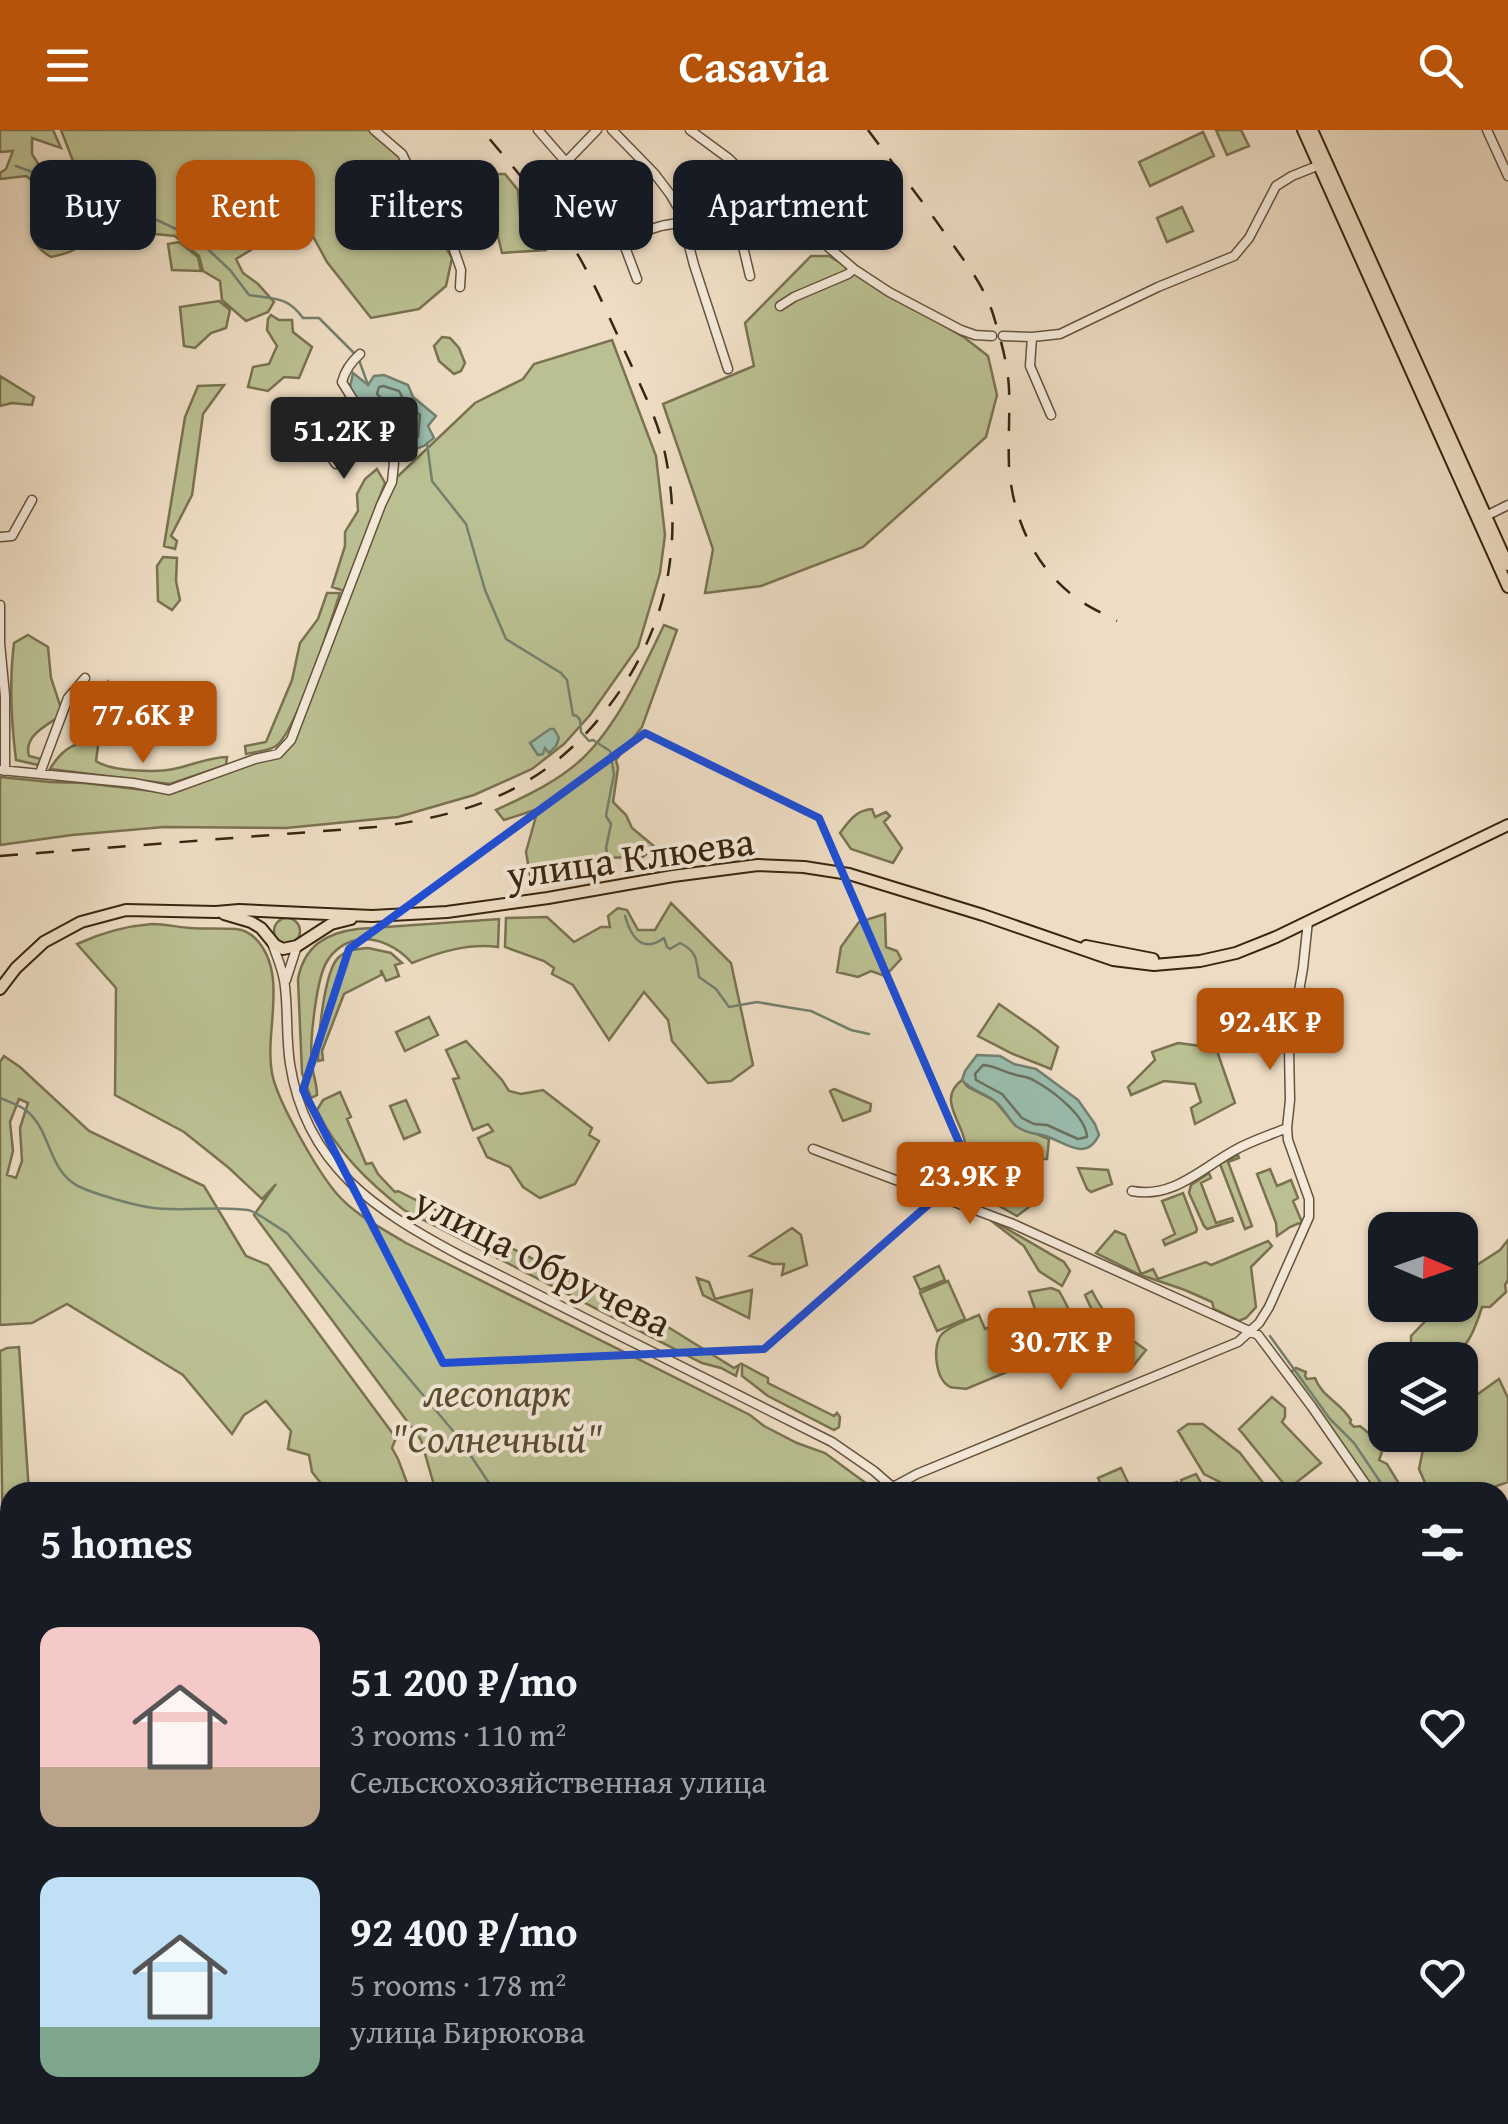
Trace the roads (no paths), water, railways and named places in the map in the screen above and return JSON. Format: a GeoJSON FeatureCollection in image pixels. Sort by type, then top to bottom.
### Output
{"type":"FeatureCollection","features":[{"type":"Feature","properties":{"kind":"main road"},"geometry":{"type":"LineString","coordinates":[[1304,130],[1323,164],[1482,518],[1508,588]]}},
{"type":"Feature","properties":{"kind":"main road"},"geometry":{"type":"LineString","coordinates":[[1312,130],[1323,164]]}},
{"type":"Feature","properties":{"kind":"main road"},"geometry":{"type":"LineString","coordinates":[[1482,518],[1508,566]]}},
{"type":"Feature","properties":{"kind":"main road","name":"улица Клюева"},"geometry":{"type":"LineString","coordinates":[[0,989],[44,942],[81,922],[126,910],[372,916],[476,909],[758,865],[848,874],[1126,963],[1200,961],[1276,937],[1508,825]]}},
{"type":"Feature","properties":{"kind":"main road","name":"улица Клюева"},"geometry":{"type":"LineString","coordinates":[[216,912],[251,922],[271,942]]}},
{"type":"Feature","properties":{"kind":"main road"},"geometry":{"type":"LineString","coordinates":[[287,912],[298,916],[304,925],[300,944],[283,950],[271,942],[269,923],[275,915],[287,912]]}},
{"type":"Feature","properties":{"kind":"main road","name":"улица Клюева"},"geometry":{"type":"LineString","coordinates":[[300,944],[331,924],[372,916]]}},
{"type":"Feature","properties":{"kind":"street"},"geometry":{"type":"LineString","coordinates":[[374,130],[402,154],[451,241],[462,270],[460,287]]}},
{"type":"Feature","properties":{"kind":"street"},"geometry":{"type":"LineString","coordinates":[[538,130],[566,160]]}},
{"type":"Feature","properties":{"kind":"street"},"geometry":{"type":"LineString","coordinates":[[568,160],[597,130]]}},
{"type":"Feature","properties":{"kind":"street"},"geometry":{"type":"LineString","coordinates":[[612,130],[673,200]]}},
{"type":"Feature","properties":{"kind":"street"},"geometry":{"type":"LineString","coordinates":[[690,130],[728,158],[854,269],[961,330],[992,336]]}},
{"type":"Feature","properties":{"kind":"street"},"geometry":{"type":"LineString","coordinates":[[1487,130],[1508,176]]}},
{"type":"Feature","properties":{"kind":"street"},"geometry":{"type":"LineString","coordinates":[[1003,336],[1060,334],[1234,256],[1249,238],[1276,186],[1323,164]]}},
{"type":"Feature","properties":{"kind":"street"},"geometry":{"type":"LineString","coordinates":[[626,250],[638,279]]}},
{"type":"Feature","properties":{"kind":"street"},"geometry":{"type":"LineString","coordinates":[[691,250],[728,369]]}},
{"type":"Feature","properties":{"kind":"street"},"geometry":{"type":"LineString","coordinates":[[744,250],[750,276]]}},
{"type":"Feature","properties":{"kind":"street"},"geometry":{"type":"LineString","coordinates":[[780,306],[854,269]]}},
{"type":"Feature","properties":{"kind":"street"},"geometry":{"type":"LineString","coordinates":[[1032,337],[1030,366],[1052,415]]}},
{"type":"Feature","properties":{"kind":"street"},"geometry":{"type":"LineString","coordinates":[[0,605],[5,696],[2,770],[169,790],[278,754],[291,740],[392,482],[394,463],[388,445],[342,382],[357,357]]}},
{"type":"Feature","properties":{"kind":"street"},"geometry":{"type":"LineString","coordinates":[[314,427],[336,464],[349,461],[372,419]]}},
{"type":"Feature","properties":{"kind":"street"},"geometry":{"type":"LineString","coordinates":[[0,538],[12,536],[32,500]]}},
{"type":"Feature","properties":{"kind":"street"},"geometry":{"type":"LineString","coordinates":[[1482,518],[1508,505]]}},
{"type":"Feature","properties":{"kind":"street"},"geometry":{"type":"LineString","coordinates":[[40,773],[68,698],[85,678]]}},
{"type":"Feature","properties":{"kind":"street"},"geometry":{"type":"LineString","coordinates":[[906,1482],[973,1450],[1238,1342],[1269,1307],[1308,1217],[1309,1200],[1287,1128],[1289,1049],[1308,921]]}},
{"type":"Feature","properties":{"kind":"street","name":"улица Обручева"},"geometry":{"type":"LineString","coordinates":[[271,942],[285,984],[290,1065],[302,1110],[332,1162],[359,1193],[412,1230],[461,1256],[832,1442],[885,1482]]}},
{"type":"Feature","properties":{"kind":"street","name":"улица Обручева"},"geometry":{"type":"LineString","coordinates":[[285,984],[300,944]]}},
{"type":"Feature","properties":{"kind":"street"},"geometry":{"type":"LineString","coordinates":[[1132,1191],[1148,1193],[1183,1183],[1237,1149],[1287,1128]]}},
{"type":"Feature","properties":{"kind":"street"},"geometry":{"type":"LineString","coordinates":[[813,1149],[1013,1224],[1258,1334],[1364,1482]]}},
{"type":"Feature","properties":{"kind":"water"},"geometry":{"type":"Polygon","coordinates":[[[353,373],[368,385],[374,376],[384,375],[408,385],[413,397],[436,416],[428,426],[434,438],[407,452],[386,428],[376,407],[352,396],[353,373]]]}},
{"type":"Feature","properties":{"kind":"water"},"geometry":{"type":"Polygon","coordinates":[[[550,729],[559,738],[556,746],[549,753],[545,748],[538,755],[530,743],[550,729]]]}},
{"type":"Feature","properties":{"kind":"water"},"geometry":{"type":"Polygon","coordinates":[[[977,1055],[1000,1056],[1036,1069],[1078,1100],[1095,1124],[1099,1135],[1094,1143],[1088,1148],[1075,1148],[1016,1126],[996,1102],[962,1080],[977,1055]]]}},
{"type":"Feature","properties":{"kind":"waterway"},"geometry":{"type":"LineString","coordinates":[[16,166],[32,172],[52,188],[136,210],[197,239],[230,270],[249,295],[285,302],[303,318],[319,318],[354,353]]}},
{"type":"Feature","properties":{"kind":"waterway"},"geometry":{"type":"LineString","coordinates":[[359,360],[368,385]]}},
{"type":"Feature","properties":{"kind":"waterway"},"geometry":{"type":"LineString","coordinates":[[427,443],[432,481],[466,524],[485,590],[506,639],[561,673],[567,680],[573,715],[580,720],[581,732],[589,741],[610,751],[614,774],[606,816],[611,824],[606,848],[609,863]]}},
{"type":"Feature","properties":{"kind":"waterway"},"geometry":{"type":"LineString","coordinates":[[625,916],[634,936],[644,944],[664,938],[670,949],[680,943],[690,950],[699,977],[716,989],[729,1007],[757,1002],[811,1011],[869,1034]]}},
{"type":"Feature","properties":{"kind":"waterway"},"geometry":{"type":"LineString","coordinates":[[0,1098],[28,1112],[42,1130],[62,1172],[80,1187],[147,1207],[248,1210],[287,1233],[459,1438],[488,1482]]}},
{"type":"Feature","properties":{"kind":"waterway"},"geometry":{"type":"LineString","coordinates":[[1270,1336],[1380,1482]]}},
{"type":"Feature","properties":{"kind":"railway"},"geometry":{"type":"LineString","coordinates":[[0,856],[375,827],[444,815],[506,793],[560,758],[609,706],[629,677],[657,616],[671,552],[670,484],[661,437],[582,262],[548,210],[482,130]]}},
{"type":"Feature","properties":{"kind":"railway"},"geometry":{"type":"LineString","coordinates":[[868,130],[966,263],[989,303],[1007,370],[1011,484],[1026,536],[1057,582],[1082,602],[1117,621]]}},
{"type":"Feature","properties":{"kind":"park label","name":"лесопарк \"Солнечный\""},"geometry":{"type":"Point","coordinates":[497,1414]}}]}
